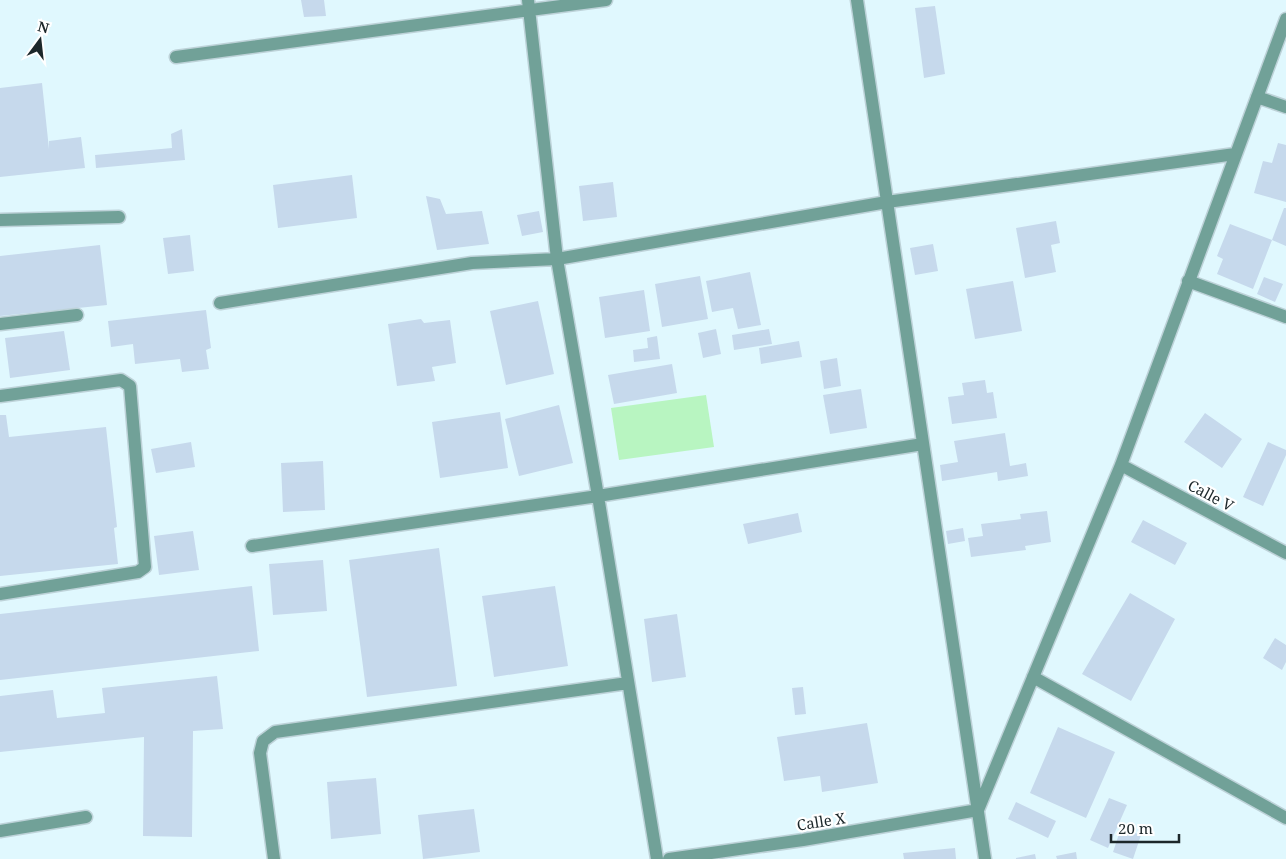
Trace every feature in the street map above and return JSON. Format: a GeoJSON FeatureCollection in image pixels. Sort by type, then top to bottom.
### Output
{"type":"FeatureCollection","features":[{"type":"Feature","properties":{"kind":"street"},"geometry":{"type":"LineString","coordinates":[[176,57],[529,6],[606,0]]}},
{"type":"Feature","properties":{"kind":"street"},"geometry":{"type":"LineString","coordinates":[[857,0],[985,859]]}},
{"type":"Feature","properties":{"kind":"street"},"geometry":{"type":"LineString","coordinates":[[529,6],[557,259],[657,859]]}},
{"type":"Feature","properties":{"kind":"street"},"geometry":{"type":"LineString","coordinates":[[978,810],[1121,465],[1286,18]]}},
{"type":"Feature","properties":{"kind":"street"},"geometry":{"type":"LineString","coordinates":[[1257,97],[1286,107]]}},
{"type":"Feature","properties":{"kind":"street"},"geometry":{"type":"LineString","coordinates":[[220,303],[472,263],[557,259],[887,202],[1235,154]]}},
{"type":"Feature","properties":{"kind":"street"},"geometry":{"type":"LineString","coordinates":[[0,220],[120,216]]}},
{"type":"Feature","properties":{"kind":"street"},"geometry":{"type":"LineString","coordinates":[[1188,281],[1286,317]]}},
{"type":"Feature","properties":{"kind":"street"},"geometry":{"type":"LineString","coordinates":[[0,324],[77,315]]}},
{"type":"Feature","properties":{"kind":"street"},"geometry":{"type":"LineString","coordinates":[[0,396],[122,380],[130,386],[145,567],[138,572],[0,594]]}},
{"type":"Feature","properties":{"kind":"street"},"geometry":{"type":"LineString","coordinates":[[252,546],[598,496],[923,444]]}},
{"type":"Feature","properties":{"kind":"street","name":"Calle V"},"geometry":{"type":"LineString","coordinates":[[1121,465],[1286,553]]}},
{"type":"Feature","properties":{"kind":"street"},"geometry":{"type":"LineString","coordinates":[[1033,677],[1286,818]]}},
{"type":"Feature","properties":{"kind":"street"},"geometry":{"type":"LineString","coordinates":[[274,859],[260,753],[263,741],[274,732],[628,682]]}},
{"type":"Feature","properties":{"kind":"street","name":"Calle X"},"geometry":{"type":"LineString","coordinates":[[669,859],[803,840],[978,810]]}},
{"type":"Feature","properties":{"kind":"street"},"geometry":{"type":"LineString","coordinates":[[0,831],[86,817]]}},
{"type":"Feature","properties":{"kind":"green space"},"geometry":{"type":"Polygon","coordinates":[[[706,395],[714,447],[619,460],[611,408],[706,395]]]}},
{"type":"Feature","properties":{"kind":"building"},"geometry":{"type":"Polygon","coordinates":[[[301,0],[324,0],[326,16],[304,17],[301,0]]]}},
{"type":"Feature","properties":{"kind":"building"},"geometry":{"type":"Polygon","coordinates":[[[935,6],[945,74],[924,78],[915,8],[935,6]]]}},
{"type":"Feature","properties":{"kind":"building"},"geometry":{"type":"Polygon","coordinates":[[[42,83],[49,149],[49,141],[81,137],[85,168],[0,177],[0,88],[42,83]]]}},
{"type":"Feature","properties":{"kind":"building"},"geometry":{"type":"Polygon","coordinates":[[[182,129],[185,160],[96,168],[95,155],[172,148],[171,134],[182,129]]]}},
{"type":"Feature","properties":{"kind":"building"},"geometry":{"type":"Polygon","coordinates":[[[1278,143],[1286,145],[1286,202],[1254,193],[1263,161],[1272,163],[1278,143]]]}},
{"type":"Feature","properties":{"kind":"building"},"geometry":{"type":"Polygon","coordinates":[[[352,175],[357,218],[278,228],[273,185],[352,175]]]}},
{"type":"Feature","properties":{"kind":"building"},"geometry":{"type":"Polygon","coordinates":[[[613,182],[617,217],[583,221],[579,186],[613,182]]]}},
{"type":"Feature","properties":{"kind":"building"},"geometry":{"type":"Polygon","coordinates":[[[426,196],[440,199],[446,214],[482,211],[489,244],[437,250],[426,196]]]}},
{"type":"Feature","properties":{"kind":"building"},"geometry":{"type":"Polygon","coordinates":[[[1284,208],[1286,208],[1286,246],[1272,240],[1284,208]]]}},
{"type":"Feature","properties":{"kind":"building"},"geometry":{"type":"Polygon","coordinates":[[[539,211],[543,232],[522,236],[517,215],[539,211]]]}},
{"type":"Feature","properties":{"kind":"building"},"geometry":{"type":"Polygon","coordinates":[[[1056,221],[1060,243],[1051,245],[1056,272],[1025,278],[1016,228],[1056,221]]]}},
{"type":"Feature","properties":{"kind":"building"},"geometry":{"type":"Polygon","coordinates":[[[1230,224],[1272,240],[1253,289],[1217,274],[1223,259],[1217,256],[1230,224]]]}},
{"type":"Feature","properties":{"kind":"building"},"geometry":{"type":"Polygon","coordinates":[[[190,235],[194,271],[168,274],[163,238],[190,235]]]}},
{"type":"Feature","properties":{"kind":"building"},"geometry":{"type":"Polygon","coordinates":[[[933,244],[938,271],[915,275],[910,248],[933,244]]]}},
{"type":"Feature","properties":{"kind":"building"},"geometry":{"type":"Polygon","coordinates":[[[100,245],[107,305],[0,316],[0,256],[100,245]]]}},
{"type":"Feature","properties":{"kind":"building"},"geometry":{"type":"Polygon","coordinates":[[[750,272],[761,325],[738,329],[733,308],[712,312],[706,281],[750,272]]]}},
{"type":"Feature","properties":{"kind":"building"},"geometry":{"type":"Polygon","coordinates":[[[700,276],[708,319],[662,327],[655,284],[700,276]]]}},
{"type":"Feature","properties":{"kind":"building"},"geometry":{"type":"Polygon","coordinates":[[[1264,277],[1283,284],[1275,302],[1257,294],[1264,277]]]}},
{"type":"Feature","properties":{"kind":"building"},"geometry":{"type":"Polygon","coordinates":[[[1013,281],[1022,331],[975,339],[966,289],[1013,281]]]}},
{"type":"Feature","properties":{"kind":"building"},"geometry":{"type":"Polygon","coordinates":[[[644,290],[650,331],[605,338],[599,297],[644,290]]]}},
{"type":"Feature","properties":{"kind":"building"},"geometry":{"type":"Polygon","coordinates":[[[538,301],[554,374],[506,385],[490,311],[538,301]]]}},
{"type":"Feature","properties":{"kind":"building"},"geometry":{"type":"Polygon","coordinates":[[[206,310],[211,348],[206,350],[209,369],[182,372],[180,359],[135,364],[133,344],[111,347],[108,321],[206,310]]]}},
{"type":"Feature","properties":{"kind":"building"},"geometry":{"type":"Polygon","coordinates":[[[421,319],[424,323],[450,320],[456,363],[432,367],[435,381],[397,386],[388,324],[421,319]]]}},
{"type":"Feature","properties":{"kind":"building"},"geometry":{"type":"Polygon","coordinates":[[[716,329],[721,354],[703,358],[698,333],[716,329]]]}},
{"type":"Feature","properties":{"kind":"building"},"geometry":{"type":"Polygon","coordinates":[[[769,329],[772,344],[734,350],[732,335],[769,329]]]}},
{"type":"Feature","properties":{"kind":"building"},"geometry":{"type":"Polygon","coordinates":[[[64,331],[70,370],[10,378],[5,338],[64,331]]]}},
{"type":"Feature","properties":{"kind":"building"},"geometry":{"type":"Polygon","coordinates":[[[657,336],[660,359],[634,362],[633,350],[648,348],[647,338],[657,336]]]}},
{"type":"Feature","properties":{"kind":"building"},"geometry":{"type":"Polygon","coordinates":[[[799,341],[802,357],[761,364],[759,348],[799,341]]]}},
{"type":"Feature","properties":{"kind":"building"},"geometry":{"type":"Polygon","coordinates":[[[837,358],[841,386],[824,389],[820,361],[837,358]]]}},
{"type":"Feature","properties":{"kind":"building"},"geometry":{"type":"Polygon","coordinates":[[[672,364],[677,393],[614,404],[608,375],[672,364]]]}},
{"type":"Feature","properties":{"kind":"building"},"geometry":{"type":"Polygon","coordinates":[[[985,380],[987,393],[993,392],[997,418],[952,424],[948,397],[964,395],[962,383],[985,380]]]}},
{"type":"Feature","properties":{"kind":"building"},"geometry":{"type":"Polygon","coordinates":[[[861,389],[867,428],[830,434],[823,395],[861,389]]]}},
{"type":"Feature","properties":{"kind":"building"},"geometry":{"type":"Polygon","coordinates":[[[559,405],[573,463],[519,476],[505,419],[559,405]]]}},
{"type":"Feature","properties":{"kind":"building"},"geometry":{"type":"Polygon","coordinates":[[[500,412],[508,468],[440,478],[432,422],[500,412]]]}},
{"type":"Feature","properties":{"kind":"building"},"geometry":{"type":"Polygon","coordinates":[[[1205,413],[1242,439],[1222,468],[1184,442],[1205,413]]]}},
{"type":"Feature","properties":{"kind":"building"},"geometry":{"type":"Polygon","coordinates":[[[0,415],[6,415],[9,437],[106,427],[117,527],[114,528],[118,564],[0,576],[0,415]]]}},
{"type":"Feature","properties":{"kind":"building"},"geometry":{"type":"Polygon","coordinates":[[[1005,433],[1010,466],[1026,463],[1028,476],[998,481],[997,472],[942,481],[940,465],[958,462],[954,441],[1005,433]]]}},
{"type":"Feature","properties":{"kind":"building"},"geometry":{"type":"Polygon","coordinates":[[[191,442],[195,467],[156,473],[151,449],[191,442]]]}},
{"type":"Feature","properties":{"kind":"building"},"geometry":{"type":"Polygon","coordinates":[[[1268,442],[1286,450],[1286,455],[1263,506],[1243,497],[1268,442]]]}},
{"type":"Feature","properties":{"kind":"building"},"geometry":{"type":"Polygon","coordinates":[[[323,461],[325,510],[283,512],[281,463],[323,461]]]}},
{"type":"Feature","properties":{"kind":"building"},"geometry":{"type":"Polygon","coordinates":[[[1047,511],[1051,542],[1025,546],[1026,550],[971,557],[968,538],[983,536],[981,524],[1021,519],[1020,514],[1047,511]]]}},
{"type":"Feature","properties":{"kind":"building"},"geometry":{"type":"Polygon","coordinates":[[[798,513],[802,532],[748,544],[743,524],[798,513]]]}},
{"type":"Feature","properties":{"kind":"building"},"geometry":{"type":"Polygon","coordinates":[[[1143,520],[1187,543],[1175,565],[1131,542],[1143,520]]]}},
{"type":"Feature","properties":{"kind":"building"},"geometry":{"type":"Polygon","coordinates":[[[963,528],[965,541],[948,544],[946,531],[963,528]]]}},
{"type":"Feature","properties":{"kind":"building"},"geometry":{"type":"Polygon","coordinates":[[[193,531],[199,570],[159,575],[154,536],[193,531]]]}},
{"type":"Feature","properties":{"kind":"building"},"geometry":{"type":"Polygon","coordinates":[[[439,548],[457,686],[367,697],[349,560],[439,548]]]}},
{"type":"Feature","properties":{"kind":"building"},"geometry":{"type":"Polygon","coordinates":[[[323,560],[327,611],[273,615],[269,564],[323,560]]]}},
{"type":"Feature","properties":{"kind":"building"},"geometry":{"type":"Polygon","coordinates":[[[252,586],[259,651],[0,680],[0,614],[252,586]]]}},
{"type":"Feature","properties":{"kind":"building"},"geometry":{"type":"Polygon","coordinates":[[[555,586],[568,666],[494,677],[482,596],[555,586]]]}},
{"type":"Feature","properties":{"kind":"building"},"geometry":{"type":"Polygon","coordinates":[[[1130,593],[1175,619],[1131,701],[1082,674],[1130,593]]]}},
{"type":"Feature","properties":{"kind":"building"},"geometry":{"type":"Polygon","coordinates":[[[677,614],[686,677],[652,682],[644,619],[677,614]]]}},
{"type":"Feature","properties":{"kind":"building"},"geometry":{"type":"Polygon","coordinates":[[[1275,638],[1286,645],[1286,662],[1282,670],[1263,658],[1275,638]]]}},
{"type":"Feature","properties":{"kind":"building"},"geometry":{"type":"Polygon","coordinates":[[[217,676],[223,729],[193,731],[192,837],[143,836],[144,737],[0,752],[0,696],[53,690],[57,718],[105,713],[102,688],[217,676]]]}},
{"type":"Feature","properties":{"kind":"building"},"geometry":{"type":"Polygon","coordinates":[[[803,687],[806,714],[795,715],[792,688],[803,687]]]}},
{"type":"Feature","properties":{"kind":"building"},"geometry":{"type":"Polygon","coordinates":[[[867,723],[878,783],[822,792],[820,776],[784,781],[777,737],[867,723]]]}},
{"type":"Feature","properties":{"kind":"building"},"geometry":{"type":"Polygon","coordinates":[[[1058,727],[1115,752],[1086,818],[1030,793],[1058,727]]]}},
{"type":"Feature","properties":{"kind":"building"},"geometry":{"type":"Polygon","coordinates":[[[376,778],[381,834],[331,839],[327,782],[376,778]]]}},
{"type":"Feature","properties":{"kind":"building"},"geometry":{"type":"Polygon","coordinates":[[[1109,798],[1127,805],[1108,848],[1090,840],[1109,798]]]}},
{"type":"Feature","properties":{"kind":"building"},"geometry":{"type":"Polygon","coordinates":[[[1016,802],[1056,821],[1048,838],[1008,819],[1016,802]]]}},
{"type":"Feature","properties":{"kind":"building"},"geometry":{"type":"Polygon","coordinates":[[[474,809],[480,852],[423,859],[418,815],[474,809]]]}},
{"type":"Feature","properties":{"kind":"building"},"geometry":{"type":"Polygon","coordinates":[[[1121,828],[1141,835],[1133,859],[1113,852],[1121,828]]]}},
{"type":"Feature","properties":{"kind":"building"},"geometry":{"type":"Polygon","coordinates":[[[955,848],[956,859],[904,859],[903,853],[955,848]]]}},
{"type":"Feature","properties":{"kind":"building"},"geometry":{"type":"Polygon","coordinates":[[[1076,852],[1077,859],[1057,859],[1056,856],[1076,852]]]}},
{"type":"Feature","properties":{"kind":"building"},"geometry":{"type":"Polygon","coordinates":[[[1035,854],[1036,859],[1016,859],[1016,858],[1035,854]]]}}]}
